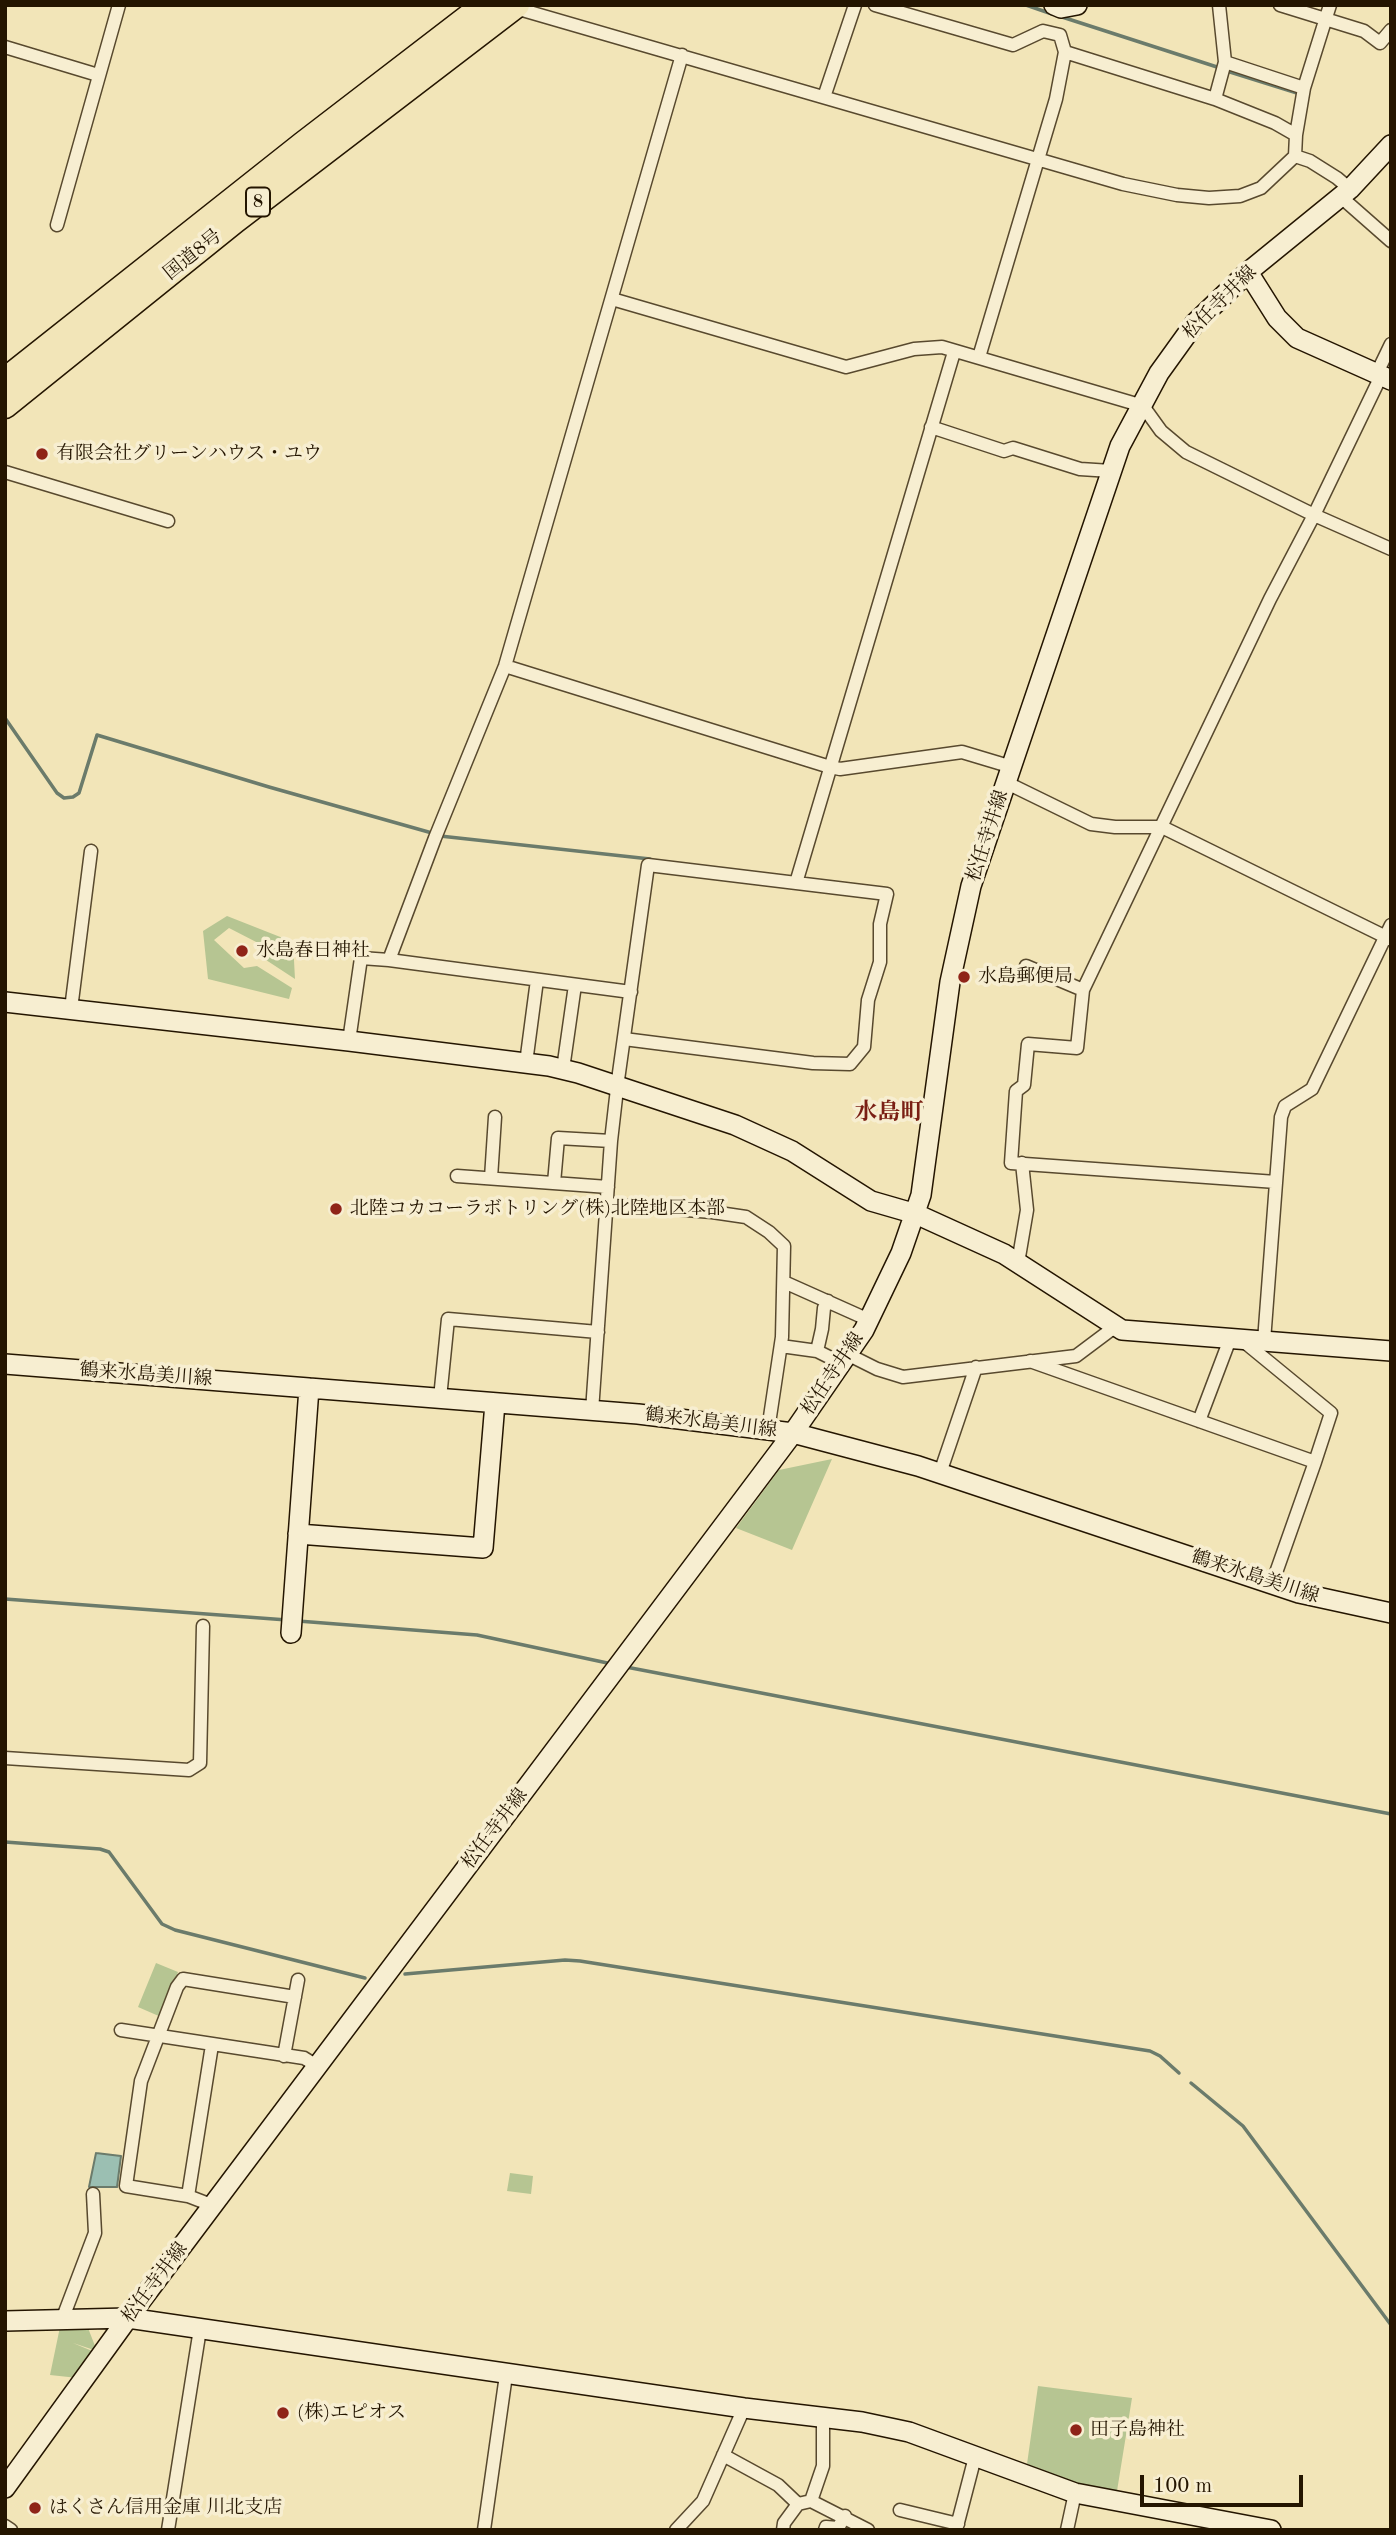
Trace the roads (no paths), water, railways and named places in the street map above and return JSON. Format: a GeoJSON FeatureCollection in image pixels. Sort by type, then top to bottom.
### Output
{"type":"FeatureCollection","features":[{"type":"Feature","properties":{"kind":"highway","name":"国道8号"},"geometry":{"type":"LineString","coordinates":[[5,380],[484,5]]}},
{"type":"Feature","properties":{"kind":"highway","name":"国道8号"},"geometry":{"type":"LineString","coordinates":[[5,406],[265,197],[512,6]]}},
{"type":"Feature","properties":{"kind":"main road"},"geometry":{"type":"LineString","coordinates":[[1054,5],[1061,8],[1077,5]]}},
{"type":"Feature","properties":{"kind":"main road","name":"松任寺井線"},"geometry":{"type":"LineString","coordinates":[[8,2481],[793,1433],[869,1320],[884,1291],[922,1195],[953,968],[971,886],[1120,446],[1159,373],[1195,323],[1248,272],[1345,193],[1389,152]]}},
{"type":"Feature","properties":{"kind":"main road"},"geometry":{"type":"LineString","coordinates":[[1248,272],[1277,318],[1297,338],[1383,377]]}},
{"type":"Feature","properties":{"kind":"main road"},"geometry":{"type":"LineString","coordinates":[[5,1002],[349,1041],[563,1069],[735,1125],[805,1158],[871,1201],[916,1214],[965,1235],[1018,1263],[1116,1326],[1136,1333],[1391,1351]]}},
{"type":"Feature","properties":{"kind":"main road","name":"鶴来水島美川線"},"geometry":{"type":"LineString","coordinates":[[5,1364],[592,1410],[793,1433],[940,1473],[1299,1593],[1391,1613]]}},
{"type":"Feature","properties":{"kind":"main road"},"geometry":{"type":"LineString","coordinates":[[291,1625],[309,1388]]}},
{"type":"Feature","properties":{"kind":"main road"},"geometry":{"type":"LineString","coordinates":[[298,1534],[483,1548],[495,1403]]}},
{"type":"Feature","properties":{"kind":"main road"},"geometry":{"type":"LineString","coordinates":[[812,1405],[816,1419],[830,1443]]}},
{"type":"Feature","properties":{"kind":"main road"},"geometry":{"type":"LineString","coordinates":[[747,1427],[765,1452],[762,1474]]}},
{"type":"Feature","properties":{"kind":"main road"},"geometry":{"type":"LineString","coordinates":[[5,2321],[128,2318],[506,2375],[862,2422],[909,2432],[1075,2493],[1247,2528],[1271,2530]]}},
{"type":"Feature","properties":{"kind":"street"},"geometry":{"type":"LineString","coordinates":[[57,225],[118,5]]}},
{"type":"Feature","properties":{"kind":"street"},"geometry":{"type":"LineString","coordinates":[[824,97],[855,5]]}},
{"type":"Feature","properties":{"kind":"street"},"geometry":{"type":"LineString","coordinates":[[875,5],[1013,45],[1043,31],[1060,35],[1065,52],[1056,99],[979,357]]}},
{"type":"Feature","properties":{"kind":"street"},"geometry":{"type":"LineString","coordinates":[[1214,99],[1225,62],[1219,5]]}},
{"type":"Feature","properties":{"kind":"street"},"geometry":{"type":"LineString","coordinates":[[1280,5],[1364,31],[1380,43],[1391,30]]}},
{"type":"Feature","properties":{"kind":"street"},"geometry":{"type":"LineString","coordinates":[[512,6],[1037,161],[1123,184],[1177,195],[1209,198],[1240,196],[1261,188],[1295,156],[1304,88],[1330,5]]}},
{"type":"Feature","properties":{"kind":"street"},"geometry":{"type":"LineString","coordinates":[[5,47],[98,75]]}},
{"type":"Feature","properties":{"kind":"street"},"geometry":{"type":"LineString","coordinates":[[1065,52],[1214,99],[1275,123],[1296,135]]}},
{"type":"Feature","properties":{"kind":"street"},"geometry":{"type":"LineString","coordinates":[[388,960],[505,666],[682,55]]}},
{"type":"Feature","properties":{"kind":"street"},"geometry":{"type":"LineString","coordinates":[[1225,62],[1304,88]]}},
{"type":"Feature","properties":{"kind":"street"},"geometry":{"type":"LineString","coordinates":[[1295,156],[1310,161],[1337,178],[1345,193],[1391,241]]}},
{"type":"Feature","properties":{"kind":"street"},"geometry":{"type":"LineString","coordinates":[[612,299],[846,367],[928,346],[942,347],[1143,406],[1161,431],[1186,452],[1314,515],[1391,549]]}},
{"type":"Feature","properties":{"kind":"street"},"geometry":{"type":"LineString","coordinates":[[1276,1182],[1011,1163],[1016,1091],[1024,1085],[1028,1044],[1077,1048],[1083,990],[1270,599],[1383,377],[1391,344]]}},
{"type":"Feature","properties":{"kind":"street"},"geometry":{"type":"LineString","coordinates":[[796,883],[954,352]]}},
{"type":"Feature","properties":{"kind":"street"},"geometry":{"type":"LineString","coordinates":[[931,427],[1004,451],[1013,448],[1080,469],[1111,471]]}},
{"type":"Feature","properties":{"kind":"street"},"geometry":{"type":"LineString","coordinates":[[5,472],[169,521]]}},
{"type":"Feature","properties":{"kind":"street"},"geometry":{"type":"LineString","coordinates":[[505,666],[839,769],[962,752],[1009,774],[1091,824],[1162,827],[1389,933],[1312,1090],[1285,1106],[1281,1117],[1264,1341]]}},
{"type":"Feature","properties":{"kind":"street"},"geometry":{"type":"LineString","coordinates":[[71,1009],[91,851]]}},
{"type":"Feature","properties":{"kind":"street"},"geometry":{"type":"LineString","coordinates":[[592,1410],[611,1142],[624,1039],[648,865],[887,894],[880,924],[880,962],[868,1000],[864,1046],[850,1064],[813,1063],[624,1039]]}},
{"type":"Feature","properties":{"kind":"street"},"geometry":{"type":"LineString","coordinates":[[349,1041],[361,958],[631,992]]}},
{"type":"Feature","properties":{"kind":"street"},"geometry":{"type":"LineString","coordinates":[[1026,966],[1083,990]]}},
{"type":"Feature","properties":{"kind":"street"},"geometry":{"type":"LineString","coordinates":[[526,1063],[537,980]]}},
{"type":"Feature","properties":{"kind":"street"},"geometry":{"type":"LineString","coordinates":[[563,1069],[575,985]]}},
{"type":"Feature","properties":{"kind":"street"},"geometry":{"type":"LineString","coordinates":[[491,1178],[495,1117]]}},
{"type":"Feature","properties":{"kind":"street"},"geometry":{"type":"LineString","coordinates":[[554,1183],[558,1138],[611,1142]]}},
{"type":"Feature","properties":{"kind":"street"},"geometry":{"type":"LineString","coordinates":[[1018,1263],[1027,1210],[1022,1163]]}},
{"type":"Feature","properties":{"kind":"street"},"geometry":{"type":"LineString","coordinates":[[457,1176],[608,1187]]}},
{"type":"Feature","properties":{"kind":"street"},"geometry":{"type":"LineString","coordinates":[[607,1205],[746,1217],[769,1232],[784,1247],[781,1346],[768,1430]]}},
{"type":"Feature","properties":{"kind":"street"},"geometry":{"type":"LineString","coordinates":[[784,1282],[869,1320]]}},
{"type":"Feature","properties":{"kind":"street"},"geometry":{"type":"LineString","coordinates":[[817,1351],[824,1308],[828,1301]]}},
{"type":"Feature","properties":{"kind":"street"},"geometry":{"type":"LineString","coordinates":[[440,1398],[448,1319],[598,1332]]}},
{"type":"Feature","properties":{"kind":"street"},"geometry":{"type":"LineString","coordinates":[[781,1346],[817,1351],[903,1377],[1076,1356],[1116,1326]]}},
{"type":"Feature","properties":{"kind":"street"},"geometry":{"type":"LineString","coordinates":[[1199,1421],[1236,1339],[1331,1413],[1272,1584]]}},
{"type":"Feature","properties":{"kind":"street"},"geometry":{"type":"LineString","coordinates":[[1030,1361],[1315,1462]]}},
{"type":"Feature","properties":{"kind":"street"},"geometry":{"type":"LineString","coordinates":[[940,1473],[976,1367]]}},
{"type":"Feature","properties":{"kind":"street"},"geometry":{"type":"LineString","coordinates":[[5,1758],[189,1770],[200,1763],[202,1626]]}},
{"type":"Feature","properties":{"kind":"street"},"geometry":{"type":"LineString","coordinates":[[214,2206],[200,2198],[127,2186],[141,2081],[177,1987],[183,1979],[295,1997]]}},
{"type":"Feature","properties":{"kind":"street"},"geometry":{"type":"LineString","coordinates":[[285,2056],[298,1980]]}},
{"type":"Feature","properties":{"kind":"street"},"geometry":{"type":"LineString","coordinates":[[121,2030],[158,2038],[304,2058],[317,2066]]}},
{"type":"Feature","properties":{"kind":"street"},"geometry":{"type":"LineString","coordinates":[[188,2196],[212,2045]]}},
{"type":"Feature","properties":{"kind":"street"},"geometry":{"type":"LineString","coordinates":[[62,2320],[95,2233],[93,2194]]}},
{"type":"Feature","properties":{"kind":"street"},"geometry":{"type":"LineString","coordinates":[[168,2530],[200,2329]]}},
{"type":"Feature","properties":{"kind":"street"},"geometry":{"type":"LineString","coordinates":[[484,2530],[506,2375]]}},
{"type":"Feature","properties":{"kind":"street"},"geometry":{"type":"LineString","coordinates":[[676,2530],[703,2501],[744,2408]]}},
{"type":"Feature","properties":{"kind":"street"},"geometry":{"type":"LineString","coordinates":[[783,2530],[784,2523],[804,2502],[823,2466],[823,2416]]}},
{"type":"Feature","properties":{"kind":"street"},"geometry":{"type":"LineString","coordinates":[[723,2455],[804,2502],[845,2516],[868,2530]]}},
{"type":"Feature","properties":{"kind":"street"},"geometry":{"type":"LineString","coordinates":[[900,2510],[957,2527],[975,2457]]}},
{"type":"Feature","properties":{"kind":"street"},"geometry":{"type":"LineString","coordinates":[[1067,2530],[1075,2493]]}},
{"type":"Feature","properties":{"kind":"street"},"geometry":{"type":"LineString","coordinates":[[825,2530],[826,2527],[838,2528],[845,2516]]}},
{"type":"Feature","properties":{"kind":"street"},"geometry":{"type":"LineString","coordinates":[[5,2526],[10,2530]]}},
{"type":"Feature","properties":{"kind":"water"},"geometry":{"type":"Polygon","coordinates":[[[96,2153],[121,2156],[117,2187],[89,2187],[96,2153]]]}},
{"type":"Feature","properties":{"kind":"waterway"},"geometry":{"type":"LineString","coordinates":[[1026,5],[1052,14]]}},
{"type":"Feature","properties":{"kind":"waterway"},"geometry":{"type":"LineString","coordinates":[[1059,16],[1217,67]]}},
{"type":"Feature","properties":{"kind":"waterway"},"geometry":{"type":"LineString","coordinates":[[1230,72],[1297,93]]}},
{"type":"Feature","properties":{"kind":"waterway"},"geometry":{"type":"LineString","coordinates":[[5,718],[57,793],[64,798],[79,793],[97,735],[432,833]]}},
{"type":"Feature","properties":{"kind":"waterway"},"geometry":{"type":"LineString","coordinates":[[440,836],[650,859]]}},
{"type":"Feature","properties":{"kind":"waterway"},"geometry":{"type":"LineString","coordinates":[[5,1599],[287,1620]]}},
{"type":"Feature","properties":{"kind":"waterway"},"geometry":{"type":"LineString","coordinates":[[298,1621],[477,1635],[612,1664]]}},
{"type":"Feature","properties":{"kind":"waterway"},"geometry":{"type":"LineString","coordinates":[[626,1667],[1391,1814]]}},
{"type":"Feature","properties":{"kind":"waterway"},"geometry":{"type":"LineString","coordinates":[[5,1842],[100,1849],[109,1852],[162,1924],[175,1930],[365,1978]]}},
{"type":"Feature","properties":{"kind":"waterway"},"geometry":{"type":"LineString","coordinates":[[405,1974],[565,1960],[580,1961],[1150,2051],[1179,2073]]}},
{"type":"Feature","properties":{"kind":"waterway"},"geometry":{"type":"LineString","coordinates":[[1191,2083],[1243,2126],[1391,2325]]}},
{"type":"Feature","properties":{"kind":"place","name":"有限会社グリーンハウス・ユウ"},"geometry":{"type":"Point","coordinates":[42,454]}},
{"type":"Feature","properties":{"kind":"place","name":"水島春日神社"},"geometry":{"type":"Point","coordinates":[242,951]}},
{"type":"Feature","properties":{"kind":"place","name":"水島郵便局"},"geometry":{"type":"Point","coordinates":[964,977]}},
{"type":"Feature","properties":{"kind":"place","name":"北陸コカコーラボトリング(株)北陸地区本部"},"geometry":{"type":"Point","coordinates":[336,1209]}},
{"type":"Feature","properties":{"kind":"place","name":"(株)エピオス"},"geometry":{"type":"Point","coordinates":[283,2413]}},
{"type":"Feature","properties":{"kind":"place","name":"田子島神社"},"geometry":{"type":"Point","coordinates":[1076,2430]}},
{"type":"Feature","properties":{"kind":"place","name":"はくさん信用金庫 川北支店"},"geometry":{"type":"Point","coordinates":[35,2508]}},
{"type":"Feature","properties":{"kind":"district","name":"水島町"},"geometry":{"type":"Point","coordinates":[889,1113]}}]}
